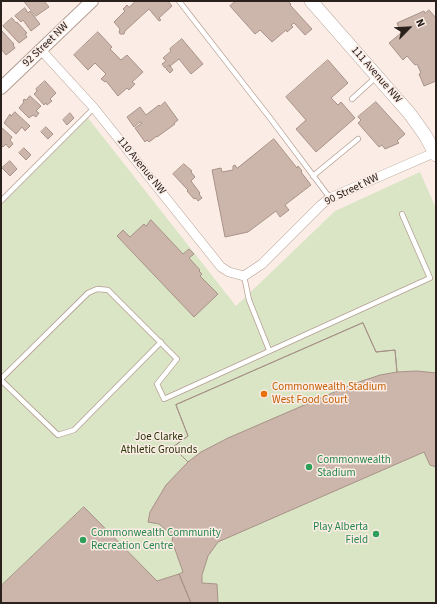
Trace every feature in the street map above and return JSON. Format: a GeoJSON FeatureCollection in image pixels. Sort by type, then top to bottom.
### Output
{"type":"FeatureCollection","features":[{"type":"Feature","properties":{"kind":"main road","name":"111 Avenue NW"},"geometry":{"type":"LineString","coordinates":[[312,1],[410,114],[436,153]]}},
{"type":"Feature","properties":{"kind":"street","name":"92 Street NW"},"geometry":{"type":"LineString","coordinates":[[1,88],[92,1]]}},
{"type":"Feature","properties":{"kind":"street","name":"110 Avenue NW"},"geometry":{"type":"LineString","coordinates":[[41,50],[94,108],[221,267],[229,272],[244,276]]}},
{"type":"Feature","properties":{"kind":"street","name":"90 Street NW"},"geometry":{"type":"LineString","coordinates":[[244,276],[262,264],[321,205],[330,198],[436,153]]}},
{"type":"Feature","properties":{"kind":"lane"},"geometry":{"type":"LineString","coordinates":[[179,1],[330,198]]}},
{"type":"Feature","properties":{"kind":"lane"},"geometry":{"type":"LineString","coordinates":[[352,99],[377,76]]}},
{"type":"Feature","properties":{"kind":"lane"},"geometry":{"type":"LineString","coordinates":[[1,201],[94,108]]}},
{"type":"Feature","properties":{"kind":"lane"},"geometry":{"type":"LineString","coordinates":[[313,176],[358,138]]}},
{"type":"Feature","properties":{"kind":"lane"},"geometry":{"type":"LineString","coordinates":[[160,342],[74,430],[58,435],[1,380],[88,293],[97,289],[108,290],[160,342],[177,359],[157,384],[164,399],[430,278],[402,214]]}},
{"type":"Feature","properties":{"kind":"lane"},"geometry":{"type":"LineString","coordinates":[[244,276],[249,300],[269,350]]}},
{"type":"Feature","properties":{"kind":"green space","name":"Joe Clarke Athletic Grounds"},"geometry":{"type":"Polygon","coordinates":[[[88,118],[236,306],[335,211],[420,172],[436,208],[436,603],[1,603],[1,205],[88,118]]]}},
{"type":"Feature","properties":{"kind":"building"},"geometry":{"type":"Polygon","coordinates":[[[24,1],[44,1],[49,7],[36,16],[24,1]]]}},
{"type":"Feature","properties":{"kind":"building"},"geometry":{"type":"Polygon","coordinates":[[[136,1],[168,1],[172,6],[159,18],[161,20],[159,21],[149,9],[125,31],[124,34],[120,34],[120,29],[114,22],[125,11],[123,9],[127,5],[129,7],[136,1]]]}},
{"type":"Feature","properties":{"kind":"building"},"geometry":{"type":"Polygon","coordinates":[[[236,1],[288,1],[312,29],[305,35],[294,23],[291,25],[293,27],[287,32],[286,30],[272,42],[260,30],[255,34],[230,6],[236,1]]]}},
{"type":"Feature","properties":{"kind":"building"},"geometry":{"type":"Polygon","coordinates":[[[25,8],[28,13],[30,11],[40,24],[31,31],[23,20],[21,22],[15,16],[25,8]]]}},
{"type":"Feature","properties":{"kind":"building"},"geometry":{"type":"Polygon","coordinates":[[[429,10],[436,18],[436,81],[424,86],[417,64],[415,65],[407,56],[403,60],[389,43],[401,33],[397,23],[424,11],[425,13],[429,10]]]}},
{"type":"Feature","properties":{"kind":"building"},"geometry":{"type":"Polygon","coordinates":[[[12,18],[27,33],[25,34],[27,37],[19,43],[3,26],[12,18]]]}},
{"type":"Feature","properties":{"kind":"building"},"geometry":{"type":"Polygon","coordinates":[[[2,31],[14,44],[13,45],[15,48],[6,55],[1,49],[2,31]]]}},
{"type":"Feature","properties":{"kind":"building"},"geometry":{"type":"Polygon","coordinates":[[[98,32],[112,47],[110,49],[121,60],[127,55],[143,72],[132,82],[135,84],[129,90],[127,88],[118,96],[106,81],[105,82],[101,79],[106,74],[95,63],[88,70],[74,55],[98,32]]]}},
{"type":"Feature","properties":{"kind":"building"},"geometry":{"type":"Polygon","coordinates":[[[182,39],[203,64],[191,74],[179,59],[170,66],[169,65],[165,68],[162,64],[166,61],[163,58],[171,51],[170,49],[182,39]]]}},
{"type":"Feature","properties":{"kind":"building"},"geometry":{"type":"Polygon","coordinates":[[[328,60],[348,83],[331,98],[338,105],[341,102],[355,118],[316,152],[296,129],[306,120],[286,97],[328,60]]]}},
{"type":"Feature","properties":{"kind":"building"},"geometry":{"type":"Polygon","coordinates":[[[170,66],[173,70],[170,73],[166,69],[170,66]]]}},
{"type":"Feature","properties":{"kind":"building"},"geometry":{"type":"Polygon","coordinates":[[[45,81],[56,93],[50,99],[52,101],[47,105],[46,103],[44,105],[34,94],[37,91],[36,89],[45,81]]]}},
{"type":"Feature","properties":{"kind":"building"},"geometry":{"type":"Polygon","coordinates":[[[30,96],[41,106],[36,111],[39,113],[36,117],[33,115],[29,118],[19,108],[24,102],[24,99],[26,100],[30,96]]]}},
{"type":"Feature","properties":{"kind":"building"},"geometry":{"type":"Polygon","coordinates":[[[165,102],[178,120],[174,123],[175,124],[157,137],[149,142],[147,140],[145,142],[135,128],[142,123],[140,122],[134,127],[127,117],[140,107],[146,115],[165,102]]]}},
{"type":"Feature","properties":{"kind":"building"},"geometry":{"type":"Polygon","coordinates":[[[376,102],[405,134],[397,141],[399,143],[385,149],[382,145],[379,147],[358,123],[361,120],[358,117],[376,102]]]}},
{"type":"Feature","properties":{"kind":"building"},"geometry":{"type":"Polygon","coordinates":[[[15,112],[30,126],[25,131],[22,127],[16,134],[4,123],[10,114],[11,116],[15,112]]]}},
{"type":"Feature","properties":{"kind":"building"},"geometry":{"type":"Polygon","coordinates":[[[70,113],[74,118],[67,125],[63,120],[70,113]]]}},
{"type":"Feature","properties":{"kind":"building"},"geometry":{"type":"Polygon","coordinates":[[[1,127],[12,137],[10,140],[13,144],[9,148],[6,144],[3,147],[1,145],[1,127]]]}},
{"type":"Feature","properties":{"kind":"building"},"geometry":{"type":"Polygon","coordinates":[[[46,127],[53,134],[48,139],[41,132],[46,127]]]}},
{"type":"Feature","properties":{"kind":"building"},"geometry":{"type":"Polygon","coordinates":[[[274,139],[297,168],[298,166],[311,185],[285,205],[289,210],[280,217],[276,211],[248,232],[225,237],[212,170],[221,168],[222,172],[233,170],[233,166],[235,165],[237,168],[274,139]]]}},
{"type":"Feature","properties":{"kind":"building"},"geometry":{"type":"Polygon","coordinates":[[[24,148],[31,155],[26,160],[19,153],[24,148]]]}},
{"type":"Feature","properties":{"kind":"building"},"geometry":{"type":"Polygon","coordinates":[[[10,161],[17,169],[10,176],[2,168],[10,161]]]}},
{"type":"Feature","properties":{"kind":"building"},"geometry":{"type":"Polygon","coordinates":[[[184,164],[192,171],[191,172],[195,177],[191,181],[202,198],[198,201],[196,198],[194,199],[173,174],[184,164]]]}},
{"type":"Feature","properties":{"kind":"building"},"geometry":{"type":"Polygon","coordinates":[[[151,220],[183,254],[189,249],[194,254],[189,258],[200,270],[199,271],[202,274],[200,276],[218,294],[194,317],[117,236],[123,230],[130,237],[144,224],[146,226],[151,220]]]}},
{"type":"Feature","properties":{"kind":"building","name":"Commonwealth Stadium"},"geometry":{"type":"Polygon","coordinates":[[[363,323],[376,352],[395,350],[397,372],[417,371],[436,373],[436,467],[430,465],[424,452],[218,542],[208,556],[202,575],[202,583],[217,584],[218,603],[191,603],[179,574],[183,572],[172,541],[173,536],[159,524],[148,522],[150,512],[166,485],[188,462],[173,447],[188,436],[176,405],[363,323]]]}},
{"type":"Feature","properties":{"kind":"building","name":"Commonwealth Stadium West Food Court"},"geometry":{"type":"Polygon","coordinates":[[[363,323],[376,352],[395,350],[397,372],[380,375],[353,384],[228,438],[201,452],[188,462],[173,447],[188,436],[176,405],[363,323]]]}},
{"type":"Feature","properties":{"kind":"building","name":"Commonwealth Community Recreation Centre"},"geometry":{"type":"Polygon","coordinates":[[[84,507],[157,581],[179,574],[191,603],[1,603],[1,586],[84,507]]]}},
{"type":"Feature","properties":{"kind":"place","name":"Commonwealth Stadium West Food Court"},"geometry":{"type":"Point","coordinates":[264,394]}},
{"type":"Feature","properties":{"kind":"place","name":"Commonwealth Stadium"},"geometry":{"type":"Point","coordinates":[309,467]}},
{"type":"Feature","properties":{"kind":"place","name":"Play Alberta Field"},"geometry":{"type":"Point","coordinates":[376,534]}},
{"type":"Feature","properties":{"kind":"place","name":"Commonwealth Community Recreation Centre"},"geometry":{"type":"Point","coordinates":[83,540]}}]}
